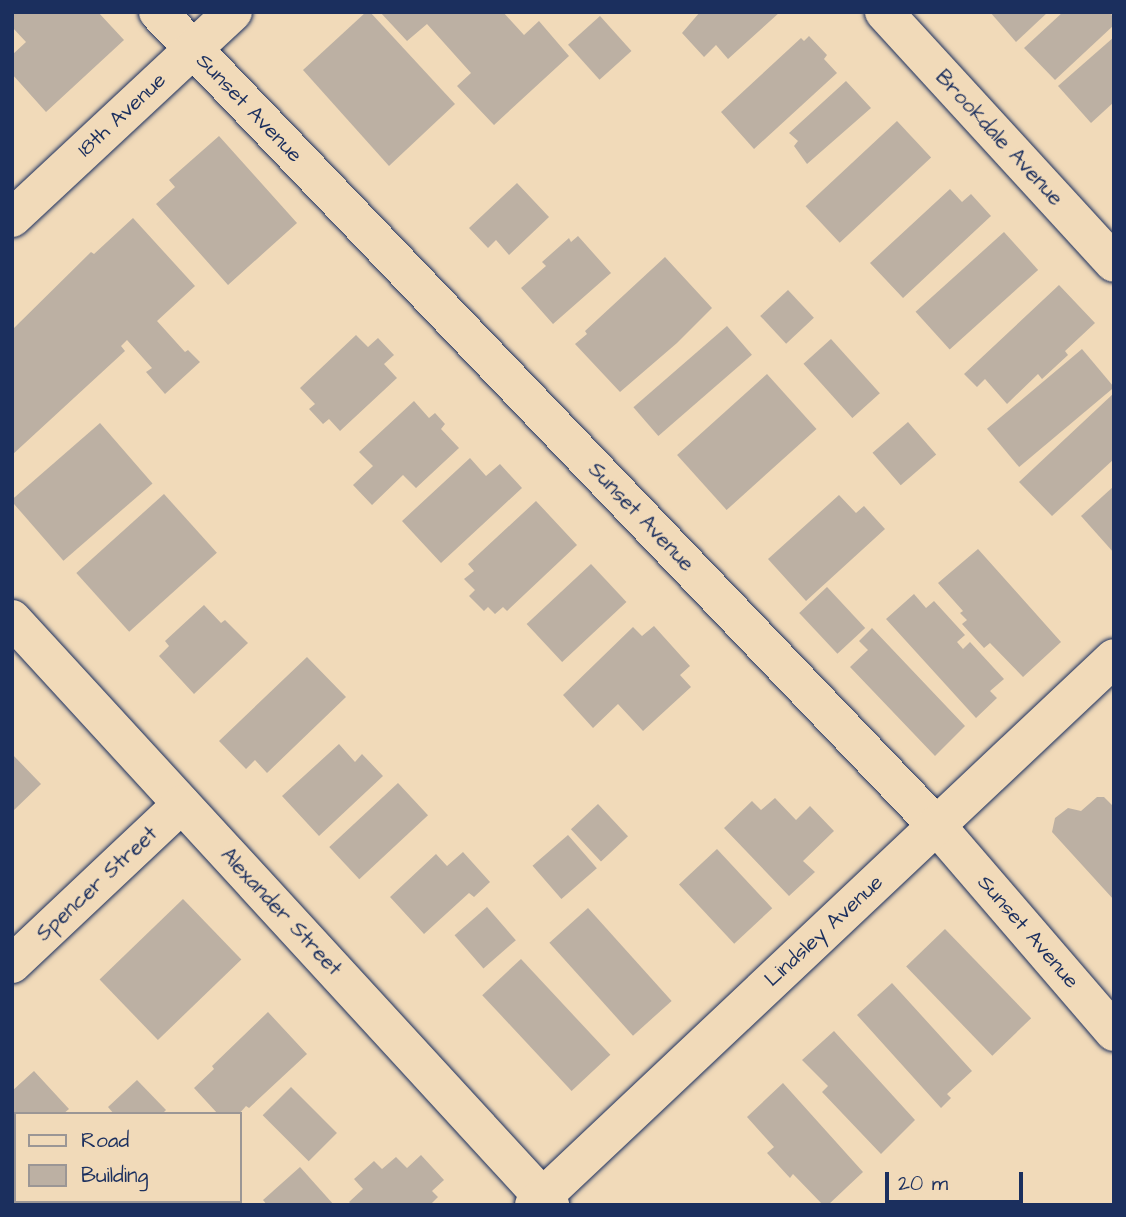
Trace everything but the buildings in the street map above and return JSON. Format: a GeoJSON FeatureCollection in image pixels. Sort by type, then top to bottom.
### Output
{"type":"FeatureCollection","features":[{"type":"Feature","properties":{"kind":"street","name":"Sunset Avenue"},"geometry":{"type":"LineString","coordinates":[[158,12],[936,825],[1114,1032]]}},
{"type":"Feature","properties":{"kind":"street","name":"18th Avenue"},"geometry":{"type":"LineString","coordinates":[[12,218],[233,12]]}},
{"type":"Feature","properties":{"kind":"street","name":"Brookdale Avenue"},"geometry":{"type":"LineString","coordinates":[[884,12],[1114,263]]}},
{"type":"Feature","properties":{"kind":"street","name":"Alexander Street"},"geometry":{"type":"LineString","coordinates":[[12,619],[542,1202]]}},
{"type":"Feature","properties":{"kind":"street","name":"Lindsley Avenue"},"geometry":{"type":"LineString","coordinates":[[542,1202],[1114,658]]}},
{"type":"Feature","properties":{"kind":"street","name":"Spencer Street"},"geometry":{"type":"LineString","coordinates":[[12,964],[182,804]]}}]}
